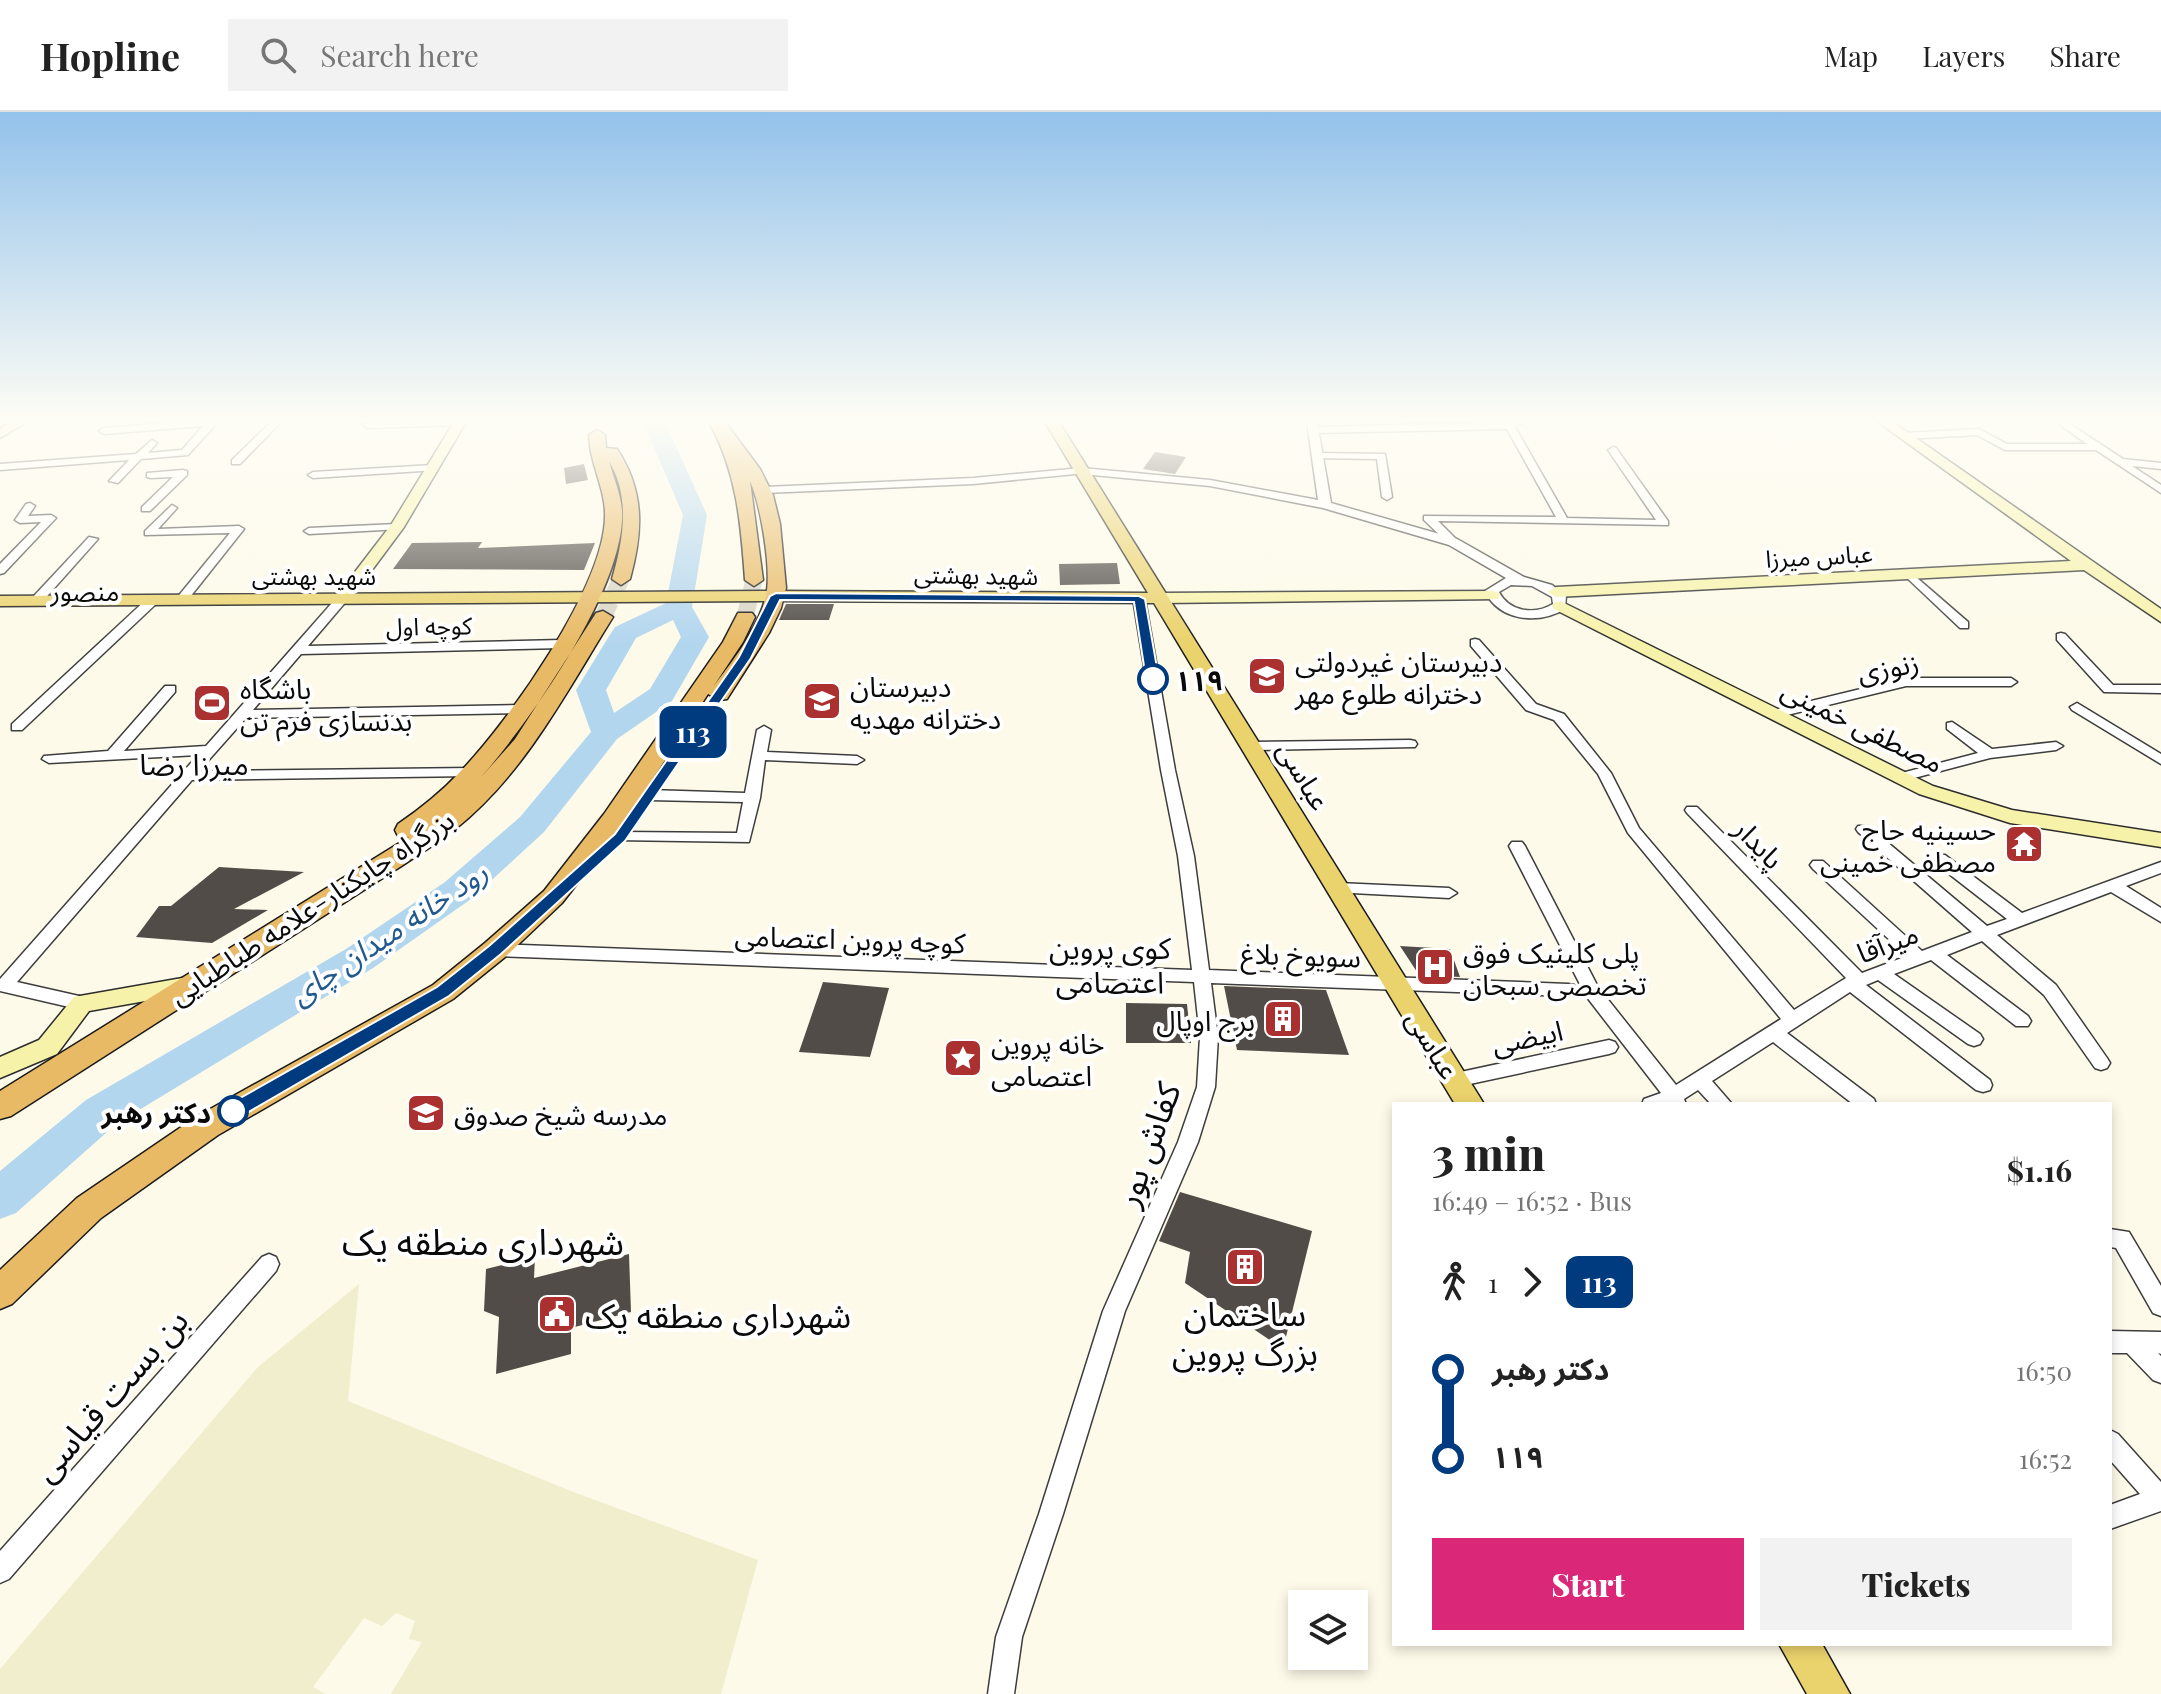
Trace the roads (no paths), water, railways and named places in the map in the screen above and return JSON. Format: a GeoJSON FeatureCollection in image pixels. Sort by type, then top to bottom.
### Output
{"type":"FeatureCollection","features":[{"type":"Feature","properties":{"kind":"highway"},"geometry":{"type":"LineString","coordinates":[[325,901],[377,853],[431,812],[473,772],[521,709],[562,644],[597,608],[614,519],[608,496]]}},
{"type":"Feature","properties":{"kind":"highway"},"geometry":{"type":"LineString","coordinates":[[621,579],[632,541],[634,513],[628,496]]}},
{"type":"Feature","properties":{"kind":"highway"},"geometry":{"type":"LineString","coordinates":[[748,496],[754,580]]}},
{"type":"Feature","properties":{"kind":"highway"},"geometry":{"type":"LineString","coordinates":[[0,1293],[101,1200],[207,1126],[443,992],[495,950],[620,837],[745,658],[776,596],[772,529],[766,496]]}},
{"type":"Feature","properties":{"kind":"highway"},"geometry":{"type":"LineString","coordinates":[[553,897],[613,820],[733,642],[744,606]]}},
{"type":"Feature","properties":{"kind":"highway","name":"بزرگراه چایکنار-علامه طباطبایی"},"geometry":{"type":"LineString","coordinates":[[0,1107],[446,824],[490,783],[524,743],[597,608]]}},
{"type":"Feature","properties":{"kind":"main road"},"geometry":{"type":"LineString","coordinates":[[343,598],[397,527],[416,496]]}},
{"type":"Feature","properties":{"kind":"main road","name":"عباسى"},"geometry":{"type":"LineString","coordinates":[[1095,496],[1150,599],[1252,746],[1397,984]]}},
{"type":"Feature","properties":{"kind":"main road"},"geometry":{"type":"LineString","coordinates":[[1988,496],[2161,617]]}},
{"type":"Feature","properties":{"kind":"main road","name":"عباس میرزا"},"geometry":{"type":"LineString","coordinates":[[1558,599],[2085,565]]}},
{"type":"Feature","properties":{"kind":"main road","name":"شهید بهشتى"},"geometry":{"type":"LineString","coordinates":[[2,602],[343,598],[597,608],[629,598],[744,606],[776,596],[1150,599]]}},
{"type":"Feature","properties":{"kind":"main road"},"geometry":{"type":"LineString","coordinates":[[1150,599],[1493,596]]}},
{"type":"Feature","properties":{"kind":"main road","name":"مصطفی خمینی"},"geometry":{"type":"LineString","coordinates":[[1558,599],[1899,778],[2010,816],[2161,840]]}},
{"type":"Feature","properties":{"kind":"main road","name":"عباسی"},"geometry":{"type":"LineString","coordinates":[[1397,984],[1469,1102]]}},
{"type":"Feature","properties":{"kind":"main road"},"geometry":{"type":"LineString","coordinates":[[0,1068],[48,1047],[82,1003],[188,986]]}},
{"type":"Feature","properties":{"kind":"main road"},"geometry":{"type":"LineString","coordinates":[[1800,1646],[1830,1694]]}},
{"type":"Feature","properties":{"kind":"street"},"geometry":{"type":"LineString","coordinates":[[160,496],[146,509],[172,508],[149,533],[239,529],[182,599]]}},
{"type":"Feature","properties":{"kind":"street"},"geometry":{"type":"LineString","coordinates":[[1277,496],[1325,505],[1453,542],[1520,580]]}},
{"type":"Feature","properties":{"kind":"street"},"geometry":{"type":"LineString","coordinates":[[1324,496],[1325,505]]}},
{"type":"Feature","properties":{"kind":"street"},"geometry":{"type":"LineString","coordinates":[[1551,496],[1564,522]]}},
{"type":"Feature","properties":{"kind":"street"},"geometry":{"type":"LineString","coordinates":[[1453,542],[1428,518],[1664,523],[1645,496]]}},
{"type":"Feature","properties":{"kind":"street"},"geometry":{"type":"LineString","coordinates":[[0,571],[51,518],[18,523],[30,506]]}},
{"type":"Feature","properties":{"kind":"street"},"geometry":{"type":"LineString","coordinates":[[309,531],[397,527]]}},
{"type":"Feature","properties":{"kind":"street"},"geometry":{"type":"LineString","coordinates":[[37,600],[93,539]]}},
{"type":"Feature","properties":{"kind":"street"},"geometry":{"type":"LineString","coordinates":[[1909,574],[1964,625]]}},
{"type":"Feature","properties":{"kind":"street"},"geometry":{"type":"LineString","coordinates":[[1520,580],[1539,583],[1558,599],[1547,613],[1525,613],[1504,607],[1493,596],[1495,587],[1500,583],[1520,580]]}},
{"type":"Feature","properties":{"kind":"street"},"geometry":{"type":"LineString","coordinates":[[82,1003],[3,985],[343,598]]}},
{"type":"Feature","properties":{"kind":"street","name":"کفاش پور"},"geometry":{"type":"LineString","coordinates":[[1001,1694],[1009,1637],[1114,1311],[1199,1113],[1206,1087],[1209,1037],[1203,977],[1186,856],[1168,770],[1150,599]]}},
{"type":"Feature","properties":{"kind":"street"},"geometry":{"type":"LineString","coordinates":[[17,727],[153,600]]}},
{"type":"Feature","properties":{"kind":"street"},"geometry":{"type":"LineString","coordinates":[[2061,637],[2109,689],[2161,689]]}},
{"type":"Feature","properties":{"kind":"street"},"geometry":{"type":"LineString","coordinates":[[1475,643],[1531,707],[1559,717],[1604,773],[1633,830],[1793,1021]]}},
{"type":"Feature","properties":{"kind":"street","name":"کوچه اول"},"geometry":{"type":"LineString","coordinates":[[297,650],[562,644]]}},
{"type":"Feature","properties":{"kind":"street","name":"زنوزی"},"geometry":{"type":"LineString","coordinates":[[1775,714],[1906,682],[2011,682]]}},
{"type":"Feature","properties":{"kind":"street"},"geometry":{"type":"LineString","coordinates":[[112,756],[170,689]]}},
{"type":"Feature","properties":{"kind":"street"},"geometry":{"type":"LineString","coordinates":[[2143,689],[2161,701]]}},
{"type":"Feature","properties":{"kind":"street"},"geometry":{"type":"LineString","coordinates":[[2077,707],[2161,760]]}},
{"type":"Feature","properties":{"kind":"street"},"geometry":{"type":"LineString","coordinates":[[241,714],[521,709]]}},
{"type":"Feature","properties":{"kind":"street"},"geometry":{"type":"LineString","coordinates":[[1952,726],[1989,754]]}},
{"type":"Feature","properties":{"kind":"street"},"geometry":{"type":"LineString","coordinates":[[620,837],[744,838],[764,730]]}},
{"type":"Feature","properties":{"kind":"street"},"geometry":{"type":"LineString","coordinates":[[1252,746],[1410,744]]}},
{"type":"Feature","properties":{"kind":"street"},"geometry":{"type":"LineString","coordinates":[[1899,778],[1989,754],[2056,746]]}},
{"type":"Feature","properties":{"kind":"street"},"geometry":{"type":"LineString","coordinates":[[49,759],[210,750]]}},
{"type":"Feature","properties":{"kind":"street"},"geometry":{"type":"LineString","coordinates":[[760,756],[857,760]]}},
{"type":"Feature","properties":{"kind":"street"},"geometry":{"type":"LineString","coordinates":[[187,776],[473,772]]}},
{"type":"Feature","properties":{"kind":"street"},"geometry":{"type":"LineString","coordinates":[[649,795],[753,798]]}},
{"type":"Feature","properties":{"kind":"street","name":"پایدار"},"geometry":{"type":"LineString","coordinates":[[1692,810],[1855,982],[1983,1085]]}},
{"type":"Feature","properties":{"kind":"street"},"geometry":{"type":"LineString","coordinates":[[1863,829],[2050,990],[2101,1063]]}},
{"type":"Feature","properties":{"kind":"street"},"geometry":{"type":"LineString","coordinates":[[1517,846],[1592,991],[1675,1100]]}},
{"type":"Feature","properties":{"kind":"street"},"geometry":{"type":"LineString","coordinates":[[1940,859],[2020,920]]}},
{"type":"Feature","properties":{"kind":"street"},"geometry":{"type":"LineString","coordinates":[[1818,865],[1926,955],[2022,1021]]}},
{"type":"Feature","properties":{"kind":"street","name":"میرآقا"},"geometry":{"type":"LineString","coordinates":[[1675,1100],[1699,1080],[1855,982],[2160,868]]}},
{"type":"Feature","properties":{"kind":"street"},"geometry":{"type":"LineString","coordinates":[[2112,885],[2161,916]]}},
{"type":"Feature","properties":{"kind":"street"},"geometry":{"type":"LineString","coordinates":[[1338,888],[1449,893]]}},
{"type":"Feature","properties":{"kind":"street","name":"کوچه پروین اعتصامی"},"geometry":{"type":"LineString","coordinates":[[495,950],[1203,977]]}},
{"type":"Feature","properties":{"kind":"street"},"geometry":{"type":"LineString","coordinates":[[1880,973],[1974,1039]]}},
{"type":"Feature","properties":{"kind":"street","name":"سویوخ بلاغ"},"geometry":{"type":"LineString","coordinates":[[1203,977],[1568,990]]}},
{"type":"Feature","properties":{"kind":"street"},"geometry":{"type":"LineString","coordinates":[[1774,1033],[1864,1102]]}},
{"type":"Feature","properties":{"kind":"street","name":"ابیضی"},"geometry":{"type":"LineString","coordinates":[[1456,1080],[1609,1047]]}},
{"type":"Feature","properties":{"kind":"street"},"geometry":{"type":"LineString","coordinates":[[1699,1080],[1721,1102]]}},
{"type":"Feature","properties":{"kind":"street"},"geometry":{"type":"LineString","coordinates":[[2112,1238],[2122,1239],[2158,1296]]}},
{"type":"Feature","properties":{"kind":"street","name":"بن بست قیاسی"},"geometry":{"type":"LineString","coordinates":[[0,1570],[269,1264]]}},
{"type":"Feature","properties":{"kind":"street"},"geometry":{"type":"LineString","coordinates":[[2121,1342],[2161,1343]]}},
{"type":"Feature","properties":{"kind":"street"},"geometry":{"type":"LineString","coordinates":[[2121,1342],[2161,1372]]}},
{"type":"Feature","properties":{"kind":"street"},"geometry":{"type":"LineString","coordinates":[[2112,1444],[2160,1499],[2112,1516]]}},
{"type":"Feature","properties":{"kind":"waterway","name":"رود خانه میدان چای"},"geometry":{"type":"LineString","coordinates":[[679,607],[695,515],[687,496]]}},
{"type":"Feature","properties":{"kind":"waterway","name":"رود خانه میدان چای"},"geometry":{"type":"LineString","coordinates":[[606,732],[591,690],[625,633],[679,607]]}},
{"type":"Feature","properties":{"kind":"waterway"},"geometry":{"type":"LineString","coordinates":[[606,732],[662,695],[695,637],[679,607]]}},
{"type":"Feature","properties":{"kind":"waterway","name":"رود خانه میدان چای"},"geometry":{"type":"LineString","coordinates":[[0,1199],[101,1112],[359,959],[458,891],[532,825],[606,732]]}},
{"type":"Feature","properties":{"kind":"tunnel"},"geometry":{"type":"LineString","coordinates":[[603,617],[621,579]]}},
{"type":"Feature","properties":{"kind":"tunnel"},"geometry":{"type":"LineString","coordinates":[[745,617],[754,580]]}},
{"type":"Feature","properties":{"kind":"place","name":"دبیرستان غیردولتی دخترانه طلوع مهر"},"geometry":{"type":"Point","coordinates":[1267,676]}},
{"type":"Feature","properties":{"kind":"place","name":"۱۱۹"},"geometry":{"type":"Point","coordinates":[1153,679]}},
{"type":"Feature","properties":{"kind":"place","name":"دبیرستان دخترانه مهدیه"},"geometry":{"type":"Point","coordinates":[822,701]}},
{"type":"Feature","properties":{"kind":"place","name":"باشگاه بدنسازی فرم تن"},"geometry":{"type":"Point","coordinates":[212,703]}},
{"type":"Feature","properties":{"kind":"place","name":"حسینیه حاج مصطفی خمینی"},"geometry":{"type":"Point","coordinates":[2024,844]}},
{"type":"Feature","properties":{"kind":"place","name":"پلی کلینیک فوق تخصصی سبحان"},"geometry":{"type":"Point","coordinates":[1435,967]}},
{"type":"Feature","properties":{"kind":"place","name":"برج اوپال"},"geometry":{"type":"Point","coordinates":[1283,1019]}},
{"type":"Feature","properties":{"kind":"place","name":"خانه پروین اعتصامی"},"geometry":{"type":"Point","coordinates":[963,1058]}},
{"type":"Feature","properties":{"kind":"place","name":"دکتر رهبر"},"geometry":{"type":"Point","coordinates":[233,1111]}},
{"type":"Feature","properties":{"kind":"place","name":"مدرسه شیخ صدوق"},"geometry":{"type":"Point","coordinates":[426,1113]}},
{"type":"Feature","properties":{"kind":"place","name":"ساختمان بزرگ پروین"},"geometry":{"type":"Point","coordinates":[1245,1267]}},
{"type":"Feature","properties":{"kind":"place","name":"شهرداری منطقه یک"},"geometry":{"type":"Point","coordinates":[557,1314]}},
{"type":"Feature","properties":{"kind":"district","name":"منصور"},"geometry":{"type":"Point","coordinates":[85,590]}},
{"type":"Feature","properties":{"kind":"district","name":"میرزا رضا"},"geometry":{"type":"Point","coordinates":[194,763]}},
{"type":"Feature","properties":{"kind":"district","name":"کوی پروین اعتصامی"},"geometry":{"type":"Point","coordinates":[1110,964]}},
{"type":"Feature","properties":{"kind":"district","name":"شهرداری منطقه یک"},"geometry":{"type":"Point","coordinates":[483,1240]}}]}
